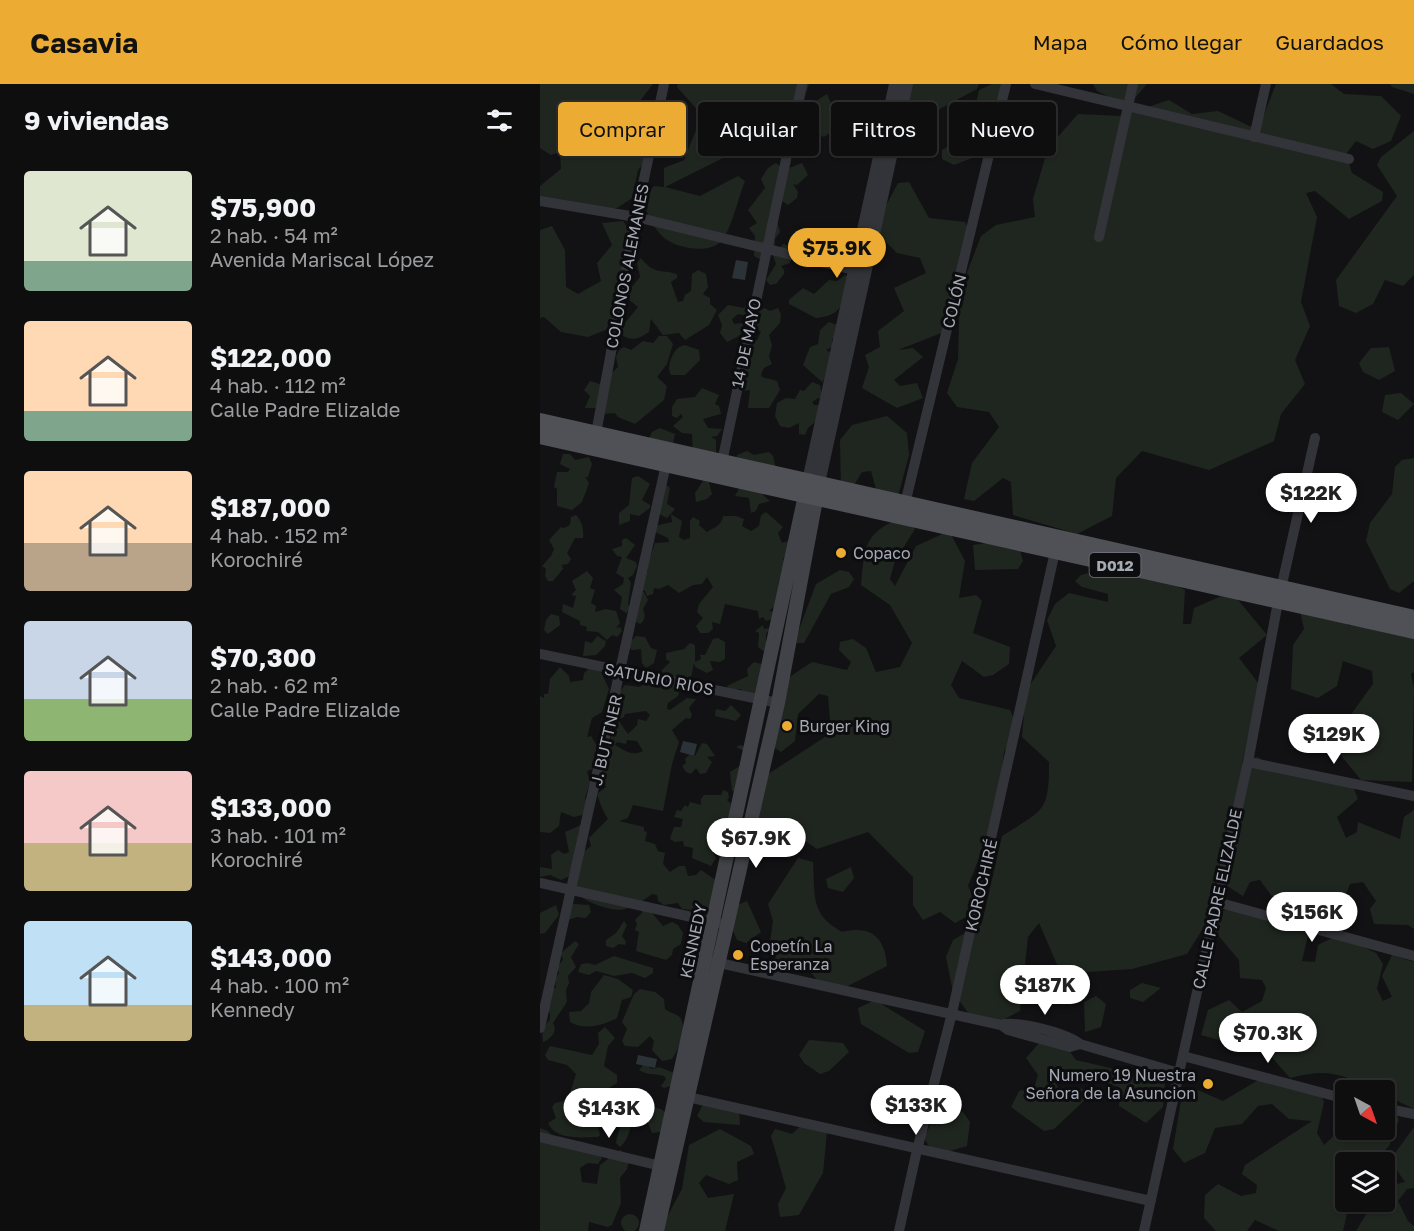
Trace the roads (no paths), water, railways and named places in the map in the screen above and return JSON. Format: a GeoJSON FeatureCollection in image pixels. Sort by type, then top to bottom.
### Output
{"type":"FeatureCollection","features":[{"type":"Feature","properties":{"kind":"main road","name":"D012"},"geometry":{"type":"LineString","coordinates":[[540,421],[595,440],[1280,596],[1414,632]]}},
{"type":"Feature","properties":{"kind":"main road","name":"D012"},"geometry":{"type":"LineString","coordinates":[[540,436],[595,440]]}},
{"type":"Feature","properties":{"kind":"main road","name":"D012"},"geometry":{"type":"LineString","coordinates":[[667,457],[722,462],[812,490]]}},
{"type":"Feature","properties":{"kind":"main road","name":"KENNEDY"},"geometry":{"type":"LineString","coordinates":[[646,1231],[666,1167],[682,1096],[720,924],[762,700],[812,490]]}},
{"type":"Feature","properties":{"kind":"main road","name":"KENNEDY"},"geometry":{"type":"LineString","coordinates":[[720,924],[778,703],[812,490]]}},
{"type":"Feature","properties":{"kind":"main road","name":"D012"},"geometry":{"type":"LineString","coordinates":[[1280,596],[1414,618]]}},
{"type":"Feature","properties":{"kind":"main road","name":"KENNEDY"},"geometry":{"type":"LineString","coordinates":[[657,1231],[666,1167]]}},
{"type":"Feature","properties":{"kind":"street","name":"COLONOS ALEMANES"},"geometry":{"type":"LineString","coordinates":[[595,440],[636,218],[664,84]]}},
{"type":"Feature","properties":{"kind":"street","name":"14 DE MAYO"},"geometry":{"type":"LineString","coordinates":[[722,462],[802,84]]}},
{"type":"Feature","properties":{"kind":"street"},"geometry":{"type":"LineString","coordinates":[[860,272],[895,84]]}},
{"type":"Feature","properties":{"kind":"street"},"geometry":{"type":"LineString","coordinates":[[812,490],[860,272],[907,84]]}},
{"type":"Feature","properties":{"kind":"street","name":"COLÓN"},"geometry":{"type":"LineString","coordinates":[[903,510],[1006,84]]}},
{"type":"Feature","properties":{"kind":"street"},"geometry":{"type":"LineString","coordinates":[[1035,84],[1349,159]]}},
{"type":"Feature","properties":{"kind":"street"},"geometry":{"type":"LineString","coordinates":[[1099,237],[1133,84]]}},
{"type":"Feature","properties":{"kind":"street"},"geometry":{"type":"LineString","coordinates":[[1254,136],[1266,84]]}},
{"type":"Feature","properties":{"kind":"street"},"geometry":{"type":"LineString","coordinates":[[540,201],[636,218],[860,272]]}},
{"type":"Feature","properties":{"kind":"street","name":"CALLE PADRE ELIZALDE"},"geometry":{"type":"LineString","coordinates":[[1144,1231],[1248,762],[1280,596],[1315,438]]}},
{"type":"Feature","properties":{"kind":"street","name":"J. BUTTNER"},"geometry":{"type":"LineString","coordinates":[[540,1028],[573,890],[667,457]]}},
{"type":"Feature","properties":{"kind":"street","name":"KOROCHIRÉ"},"geometry":{"type":"LineString","coordinates":[[899,1231],[916,1150],[952,1013],[1056,545]]}},
{"type":"Feature","properties":{"kind":"street","name":"SATURIO RIOS"},"geometry":{"type":"LineString","coordinates":[[540,654],[778,703]]}},
{"type":"Feature","properties":{"kind":"street"},"geometry":{"type":"LineString","coordinates":[[1248,762],[1414,796]]}},
{"type":"Feature","properties":{"kind":"street"},"geometry":{"type":"LineString","coordinates":[[540,883],[720,924]]}},
{"type":"Feature","properties":{"kind":"street"},"geometry":{"type":"LineString","coordinates":[[1217,902],[1414,956]]}},
{"type":"Feature","properties":{"kind":"street"},"geometry":{"type":"LineString","coordinates":[[712,962],[952,1013],[1001,1025],[1008,1030],[1070,1047],[1080,1044],[1179,1073]]}},
{"type":"Feature","properties":{"kind":"street"},"geometry":{"type":"LineString","coordinates":[[1183,1056],[1335,1096]]}},
{"type":"Feature","properties":{"kind":"street"},"geometry":{"type":"LineString","coordinates":[[682,1096],[1151,1201]]}},
{"type":"Feature","properties":{"kind":"street"},"geometry":{"type":"LineString","coordinates":[[1395,1110],[1414,1114]]}},
{"type":"Feature","properties":{"kind":"street"},"geometry":{"type":"LineString","coordinates":[[540,1137],[666,1167]]}},
{"type":"Feature","properties":{"kind":"place","name":"Copaco"},"geometry":{"type":"Point","coordinates":[841,553]}},
{"type":"Feature","properties":{"kind":"place","name":"Burger King"},"geometry":{"type":"Point","coordinates":[787,726]}},
{"type":"Feature","properties":{"kind":"place","name":"Copetín La Esperanza"},"geometry":{"type":"Point","coordinates":[738,955]}},
{"type":"Feature","properties":{"kind":"place","name":"Numero 19 Nuestra Señora de la Asuncion"},"geometry":{"type":"Point","coordinates":[1208,1084]}}]}
